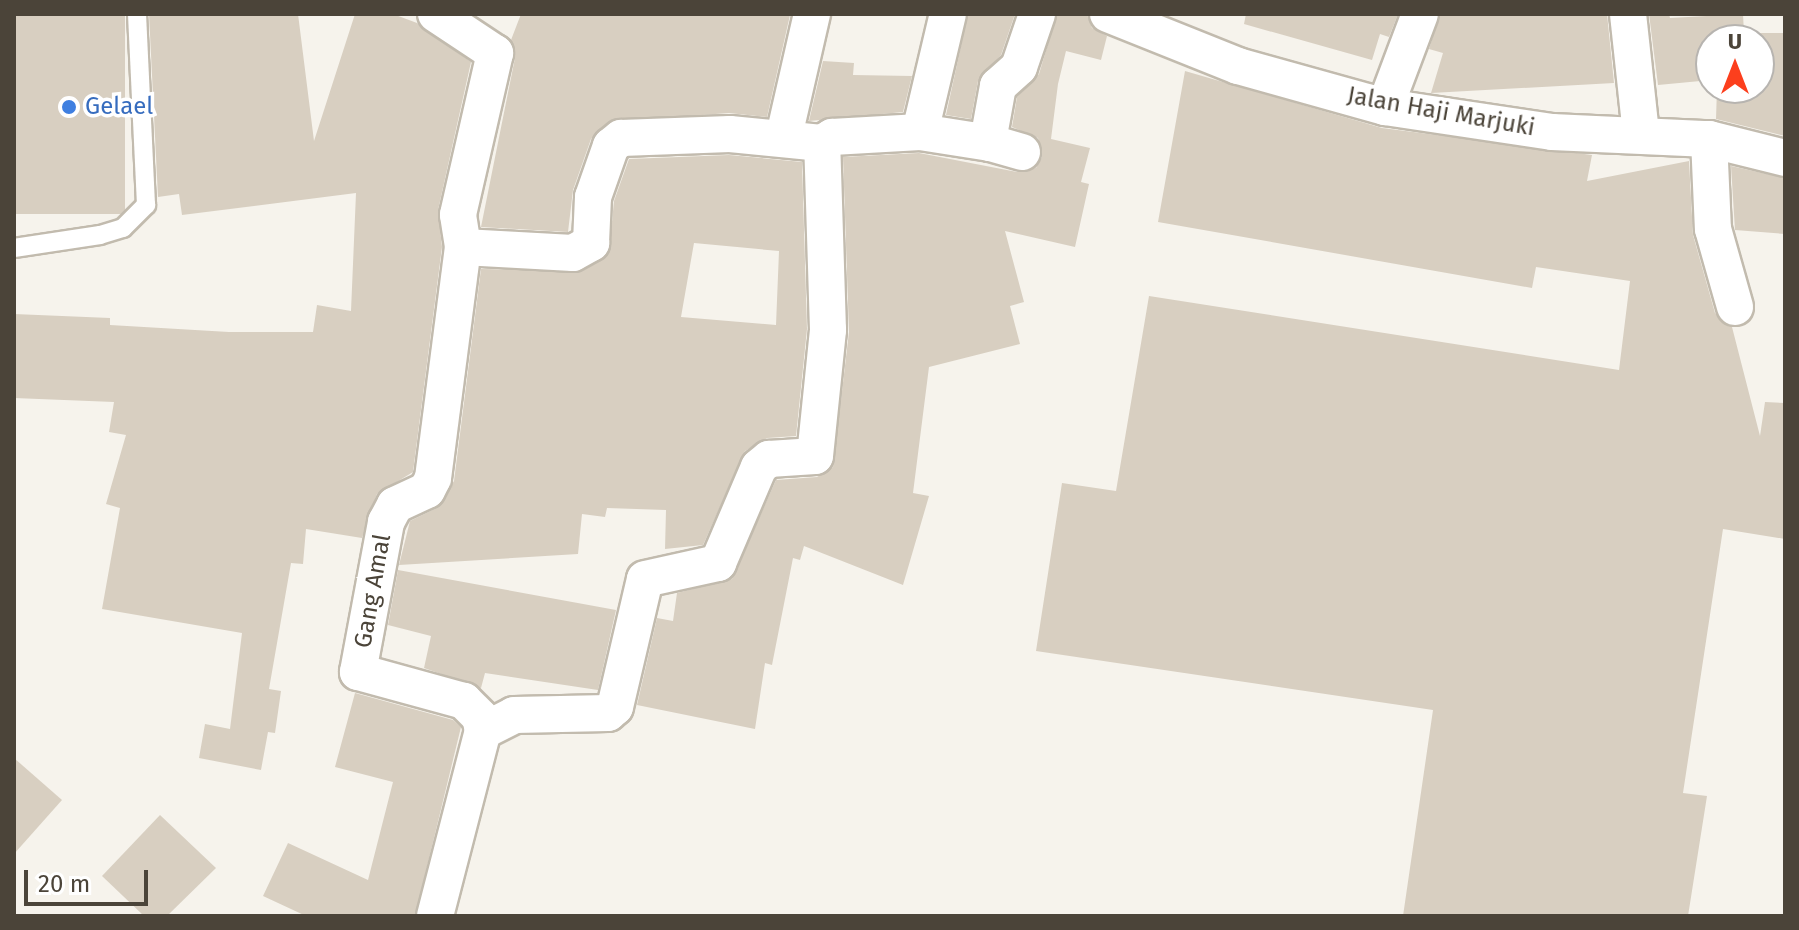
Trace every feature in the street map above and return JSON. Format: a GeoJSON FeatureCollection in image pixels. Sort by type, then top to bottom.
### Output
{"type":"FeatureCollection","features":[{"type":"Feature","properties":{"kind":"street","name":"Gang Amal"},"geometry":{"type":"LineString","coordinates":[[436,14],[495,53],[458,215],[463,247],[433,478],[427,490],[395,505],[386,522],[358,672],[464,701],[475,708],[483,731]]}},
{"type":"Feature","properties":{"kind":"street"},"geometry":{"type":"LineString","coordinates":[[784,136],[812,14]]}},
{"type":"Feature","properties":{"kind":"street"},"geometry":{"type":"LineString","coordinates":[[920,132],[948,14]]}},
{"type":"Feature","properties":{"kind":"street"},"geometry":{"type":"LineString","coordinates":[[463,247],[584,250],[591,243],[599,178],[611,146],[621,138],[784,136],[822,143],[832,137],[920,132],[1006,148],[998,86],[1019,67],[1037,14]]}},
{"type":"Feature","properties":{"kind":"street","name":"Jalan Haji Marjuki"},"geometry":{"type":"LineString","coordinates":[[1108,14],[1238,66],[1385,107],[1552,132],[1641,133],[1709,139],[1785,158]]}},
{"type":"Feature","properties":{"kind":"street"},"geometry":{"type":"LineString","coordinates":[[1385,107],[1420,14]]}},
{"type":"Feature","properties":{"kind":"street"},"geometry":{"type":"LineString","coordinates":[[1628,14],[1641,133]]}},
{"type":"Feature","properties":{"kind":"street"},"geometry":{"type":"LineString","coordinates":[[1709,139],[1713,229],[1735,307]]}},
{"type":"Feature","properties":{"kind":"street"},"geometry":{"type":"LineString","coordinates":[[435,916],[483,731],[514,715],[596,715],[615,707],[645,579],[718,563],[753,474],[769,459],[815,456],[828,330],[822,143]]}},
{"type":"Feature","properties":{"kind":"lane"},"geometry":{"type":"LineString","coordinates":[[14,248],[100,235],[123,228],[146,205],[137,14]]}},
{"type":"Feature","properties":{"kind":"building","name":"Gelael"},"geometry":{"type":"Polygon","coordinates":[[[14,14],[125,14],[125,214],[14,214],[14,14]]]}},
{"type":"Feature","properties":{"kind":"building"},"geometry":{"type":"Polygon","coordinates":[[[149,14],[298,14],[314,141],[355,14],[393,14],[417,23],[471,62],[438,210],[442,247],[413,472],[377,494],[362,538],[306,529],[303,564],[291,563],[269,689],[281,691],[275,733],[268,732],[261,770],[199,758],[205,724],[230,729],[242,633],[102,609],[120,508],[106,504],[126,435],[109,432],[114,402],[14,398],[14,314],[110,318],[110,325],[229,332],[313,332],[317,305],[351,311],[356,193],[182,215],[179,194],[158,197],[149,14]]]}},
{"type":"Feature","properties":{"kind":"building"},"geometry":{"type":"Polygon","coordinates":[[[521,14],[790,15],[767,117],[729,113],[608,122],[591,139],[573,190],[568,232],[481,227],[515,58],[511,40],[521,14]]]}},
{"type":"Feature","properties":{"kind":"building"},"geometry":{"type":"Polygon","coordinates":[[[968,14],[1015,14],[1001,55],[978,81],[971,119],[946,115],[968,14]]]}},
{"type":"Feature","properties":{"kind":"building"},"geometry":{"type":"Polygon","coordinates":[[[1057,14],[1087,14],[1092,28],[1107,36],[1101,60],[1066,51],[1058,84],[1051,139],[1090,148],[1081,182],[1089,184],[1075,247],[1005,231],[1024,302],[1010,306],[1020,344],[929,367],[913,493],[929,496],[903,585],[804,546],[800,560],[793,558],[772,665],[765,663],[755,729],[637,705],[657,618],[673,621],[677,593],[732,579],[776,480],[817,477],[833,467],[849,332],[843,157],[919,153],[1017,172],[1036,168],[1042,157],[1038,138],[1012,127],[1017,97],[1039,74],[1057,14]]]}},
{"type":"Feature","properties":{"kind":"building"},"geometry":{"type":"Polygon","coordinates":[[[1246,14],[1398,14],[1389,37],[1380,34],[1372,60],[1244,24],[1246,14]]]}},
{"type":"Feature","properties":{"kind":"building"},"geometry":{"type":"Polygon","coordinates":[[[1440,14],[1607,14],[1614,83],[1431,93],[1443,53],[1429,49],[1440,14]]]}},
{"type":"Feature","properties":{"kind":"building"},"geometry":{"type":"Polygon","coordinates":[[[1649,14],[1669,14],[1670,18],[1743,14],[1744,24],[1695,24],[1695,82],[1658,85],[1649,14]]]}},
{"type":"Feature","properties":{"kind":"building"},"geometry":{"type":"Polygon","coordinates":[[[1775,33],[1785,33],[1785,136],[1716,119],[1716,104],[1775,104],[1775,33]]]}},
{"type":"Feature","properties":{"kind":"building"},"geometry":{"type":"Polygon","coordinates":[[[823,61],[854,63],[853,75],[912,76],[903,112],[809,121],[823,61]]]}},
{"type":"Feature","properties":{"kind":"building"},"geometry":{"type":"Polygon","coordinates":[[[1185,71],[1382,128],[1592,155],[1587,181],[1689,161],[1693,235],[1715,313],[1732,327],[1760,436],[1765,402],[1785,403],[1785,539],[1723,529],[1683,793],[1707,796],[1688,916],[1403,916],[1433,710],[1036,651],[1062,483],[1116,491],[1149,296],[1619,370],[1630,281],[1536,267],[1532,288],[1158,222],[1185,71]]]}},
{"type":"Feature","properties":{"kind":"building"},"geometry":{"type":"Polygon","coordinates":[[[729,155],[802,162],[807,329],[796,436],[767,438],[745,451],[703,545],[665,549],[666,510],[607,508],[605,517],[582,514],[578,554],[399,565],[410,521],[437,508],[454,481],[481,269],[583,271],[609,253],[614,201],[629,159],[729,155]],[[694,243],[681,317],[776,325],[779,251],[694,243]]]}},
{"type":"Feature","properties":{"kind":"building"},"geometry":{"type":"Polygon","coordinates":[[[1731,166],[1785,178],[1785,234],[1735,230],[1731,166]]]}},
{"type":"Feature","properties":{"kind":"building"},"geometry":{"type":"Polygon","coordinates":[[[398,570],[616,610],[598,690],[485,673],[481,688],[424,668],[431,636],[388,625],[398,570]]]}},
{"type":"Feature","properties":{"kind":"building"},"geometry":{"type":"Polygon","coordinates":[[[355,693],[453,720],[461,727],[415,916],[306,916],[263,896],[288,843],[368,880],[393,782],[335,767],[355,693]]]}},
{"type":"Feature","properties":{"kind":"building"},"geometry":{"type":"Polygon","coordinates":[[[14,758],[62,800],[14,854],[14,758]]]}},
{"type":"Feature","properties":{"kind":"building"},"geometry":{"type":"Polygon","coordinates":[[[160,815],[216,868],[167,916],[144,916],[102,876],[160,815]]]}},
{"type":"Feature","properties":{"kind":"place","name":"Gelael"},"geometry":{"type":"Point","coordinates":[69,107]}}]}
